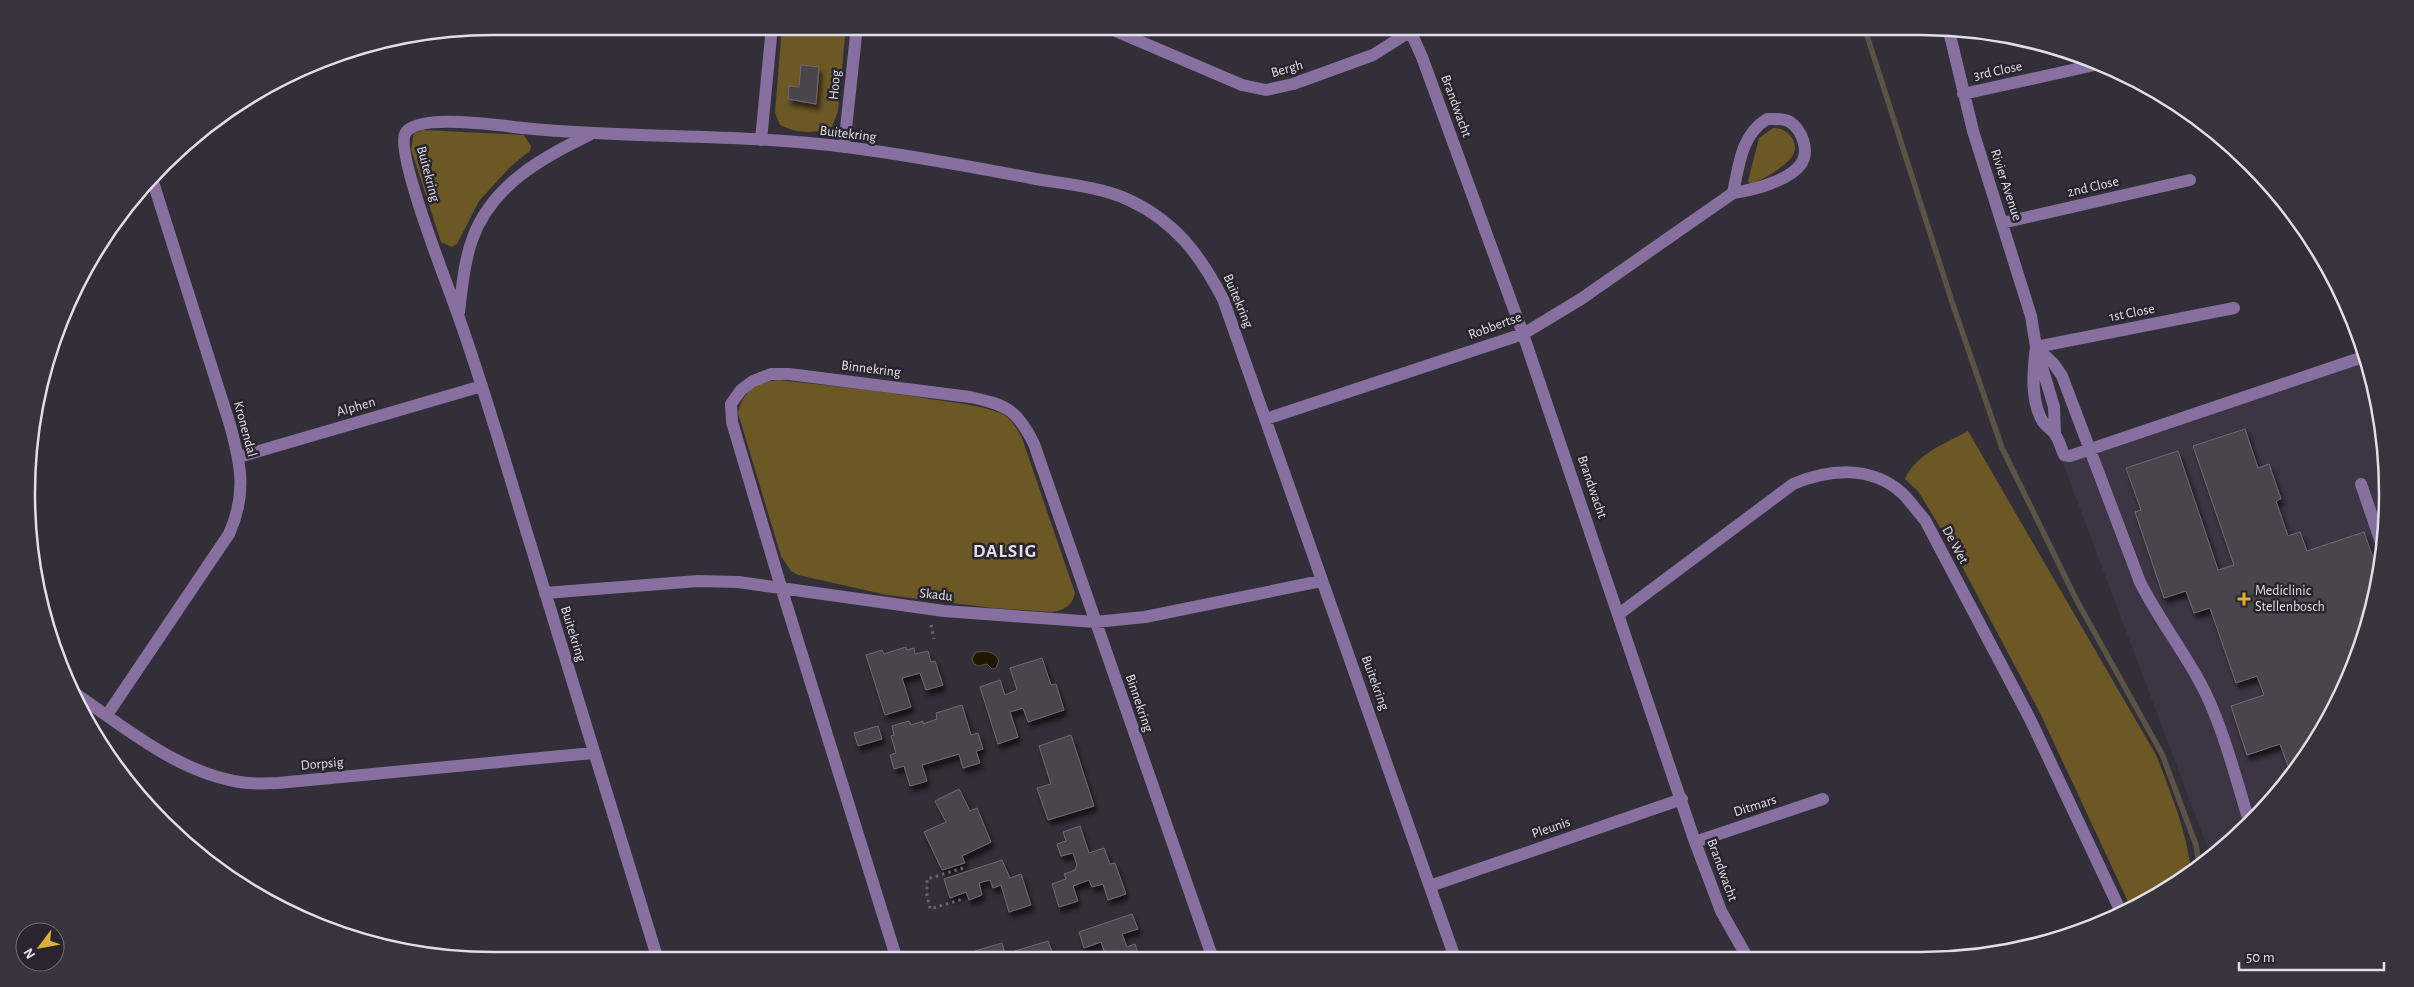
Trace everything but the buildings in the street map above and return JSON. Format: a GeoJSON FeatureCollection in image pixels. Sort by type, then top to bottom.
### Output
{"type":"FeatureCollection","features":[{"type":"Feature","properties":{"kind":"street"},"geometry":{"type":"LineString","coordinates":[[761,140],[771,35]]}},
{"type":"Feature","properties":{"kind":"street","name":"Hoog"},"geometry":{"type":"LineString","coordinates":[[844,147],[856,35]]}},
{"type":"Feature","properties":{"kind":"street","name":"Bergh"},"geometry":{"type":"LineString","coordinates":[[1125,35],[1242,84],[1266,90],[1293,84],[1373,55],[1403,35]]}},
{"type":"Feature","properties":{"kind":"street","name":"Brandwacht"},"geometry":{"type":"LineString","coordinates":[[1416,35],[1523,334],[1695,842],[1721,911],[1744,952]]}},
{"type":"Feature","properties":{"kind":"street","name":"Rivier Avenue"},"geometry":{"type":"LineString","coordinates":[[1950,36],[1963,94],[2031,316],[2036,347],[2033,373],[2034,390],[2043,422],[2055,434],[2064,455],[2070,456],[2089,451]]}},
{"type":"Feature","properties":{"kind":"street","name":"3rd Close"},"geometry":{"type":"LineString","coordinates":[[1963,94],[2087,67]]}},
{"type":"Feature","properties":{"kind":"street","name":"Robbertse"},"geometry":{"type":"LineString","coordinates":[[1266,419],[1523,334],[1580,299],[1733,193],[1763,186],[1792,172],[1801,164],[1805,154],[1803,140],[1798,130],[1789,122],[1767,120],[1752,130],[1746,140],[1733,193]]}},
{"type":"Feature","properties":{"kind":"street","name":"Buitekring"},"geometry":{"type":"LineString","coordinates":[[655,952],[482,386],[420,207],[405,154],[404,135],[414,126],[440,122],[591,134],[761,140],[844,147],[1098,190],[1128,199],[1164,221],[1190,244],[1210,273],[1223,299],[1453,952]]}},
{"type":"Feature","properties":{"kind":"street","name":"Buitekring"},"geometry":{"type":"LineString","coordinates":[[458,316],[464,272],[472,238],[489,208],[516,177],[550,153],[591,134]]}},
{"type":"Feature","properties":{"kind":"street","name":"2nd Close"},"geometry":{"type":"LineString","coordinates":[[2002,223],[2190,180]]}},
{"type":"Feature","properties":{"kind":"street","name":"Kronendal"},"geometry":{"type":"LineString","coordinates":[[106,715],[229,534],[238,515],[242,490],[239,457],[154,185]]}},
{"type":"Feature","properties":{"kind":"street","name":"1st Close"},"geometry":{"type":"LineString","coordinates":[[2036,347],[2234,308]]}},
{"type":"Feature","properties":{"kind":"street"},"geometry":{"type":"LineString","coordinates":[[2036,347],[2054,364],[2062,376],[2140,582],[2154,610],[2189,663],[2215,715],[2247,816]]}},
{"type":"Feature","properties":{"kind":"street"},"geometry":{"type":"LineString","coordinates":[[2089,451],[2358,359]]}},
{"type":"Feature","properties":{"kind":"street","name":"Binnekring"},"geometry":{"type":"LineString","coordinates":[[895,952],[781,587],[732,422],[731,404],[741,390],[753,381],[771,374],[789,374],[970,397],[998,403],[1012,411],[1025,425],[1034,444],[1211,952]]}},
{"type":"Feature","properties":{"kind":"street","name":"Alphen"},"geometry":{"type":"LineString","coordinates":[[239,457],[482,386]]}},
{"type":"Feature","properties":{"kind":"street","name":"De Wet"},"geometry":{"type":"LineString","coordinates":[[1619,614],[1793,484],[1812,477],[1838,472],[1863,473],[1884,481],[1902,493],[1925,520],[2030,719],[2119,907]]}},
{"type":"Feature","properties":{"kind":"street"},"geometry":{"type":"LineString","coordinates":[[2361,484],[2377,531]]}},
{"type":"Feature","properties":{"kind":"street","name":"Skadu"},"geometry":{"type":"LineString","coordinates":[[545,593],[698,581],[738,582],[944,611],[1095,622],[1146,617],[1321,581]]}},
{"type":"Feature","properties":{"kind":"street","name":"Dorpsig"},"geometry":{"type":"LineString","coordinates":[[84,699],[167,755],[191,767],[218,777],[248,783],[278,783],[593,753]]}},
{"type":"Feature","properties":{"kind":"street","name":"Pleunis"},"geometry":{"type":"LineString","coordinates":[[1430,886],[1682,799]]}},
{"type":"Feature","properties":{"kind":"street","name":"Ditmars"},"geometry":{"type":"LineString","coordinates":[[1695,842],[1823,799]]}},
{"type":"Feature","properties":{"kind":"path"},"geometry":{"type":"LineString","coordinates":[[963,868],[927,880],[927,895],[930,909],[963,899]]}},
{"type":"Feature","properties":{"kind":"shaded area"},"geometry":{"type":"Polygon","coordinates":[[[781,35],[845,35],[838,111],[832,127],[812,132],[793,130],[780,125],[775,113],[781,35]],[[801,65],[799,87],[789,86],[788,99],[816,104],[819,67],[801,65]]]}},
{"type":"Feature","properties":{"kind":"shaded area"},"geometry":{"type":"Polygon","coordinates":[[[1773,128],[1784,130],[1792,137],[1795,147],[1794,153],[1778,170],[1750,184],[1748,181],[1759,138],[1773,128]]]}},
{"type":"Feature","properties":{"kind":"shaded area"},"geometry":{"type":"Polygon","coordinates":[[[423,130],[524,135],[531,146],[530,151],[511,166],[479,201],[457,244],[452,247],[441,242],[411,149],[414,133],[423,130]]]}},
{"type":"Feature","properties":{"kind":"shaded area","name":"Mediclinic Stellenbosch"},"geometry":{"type":"Polygon","coordinates":[[[2360,362],[2375,434],[2379,494],[2375,553],[2370,583],[2355,641],[2332,696],[2302,748],[2284,773],[2245,818],[2208,850],[2061,458],[2360,362]]]}},
{"type":"Feature","properties":{"kind":"shaded area"},"geometry":{"type":"Polygon","coordinates":[[[779,380],[877,391],[968,405],[992,410],[1010,420],[1022,438],[1075,593],[1070,604],[1063,609],[1051,612],[993,608],[887,595],[798,575],[791,571],[781,556],[738,413],[747,393],[764,383],[779,380]]]}},
{"type":"Feature","properties":{"kind":"shaded area"},"geometry":{"type":"Polygon","coordinates":[[[1968,431],[2156,755],[2186,840],[2190,864],[2150,891],[2128,902],[2040,713],[1949,542],[1918,491],[1905,479],[1917,462],[1941,445],[1968,431]]]}},
{"type":"Feature","properties":{"kind":"shaded area"},"geometry":{"type":"Polygon","coordinates":[[[976,652],[986,652],[995,655],[999,660],[996,668],[992,669],[987,664],[979,666],[974,664],[972,659],[976,652]]]}},
{"type":"Feature","properties":{"kind":"waterway"},"geometry":{"type":"LineString","coordinates":[[1867,35],[1952,302],[2002,448],[2077,601],[2162,754],[2196,845],[2198,858]]}},
{"type":"Feature","properties":{"kind":"place","name":"Mediclinic Stellenbosch"},"geometry":{"type":"Point","coordinates":[2244,599]}},
{"type":"Feature","properties":{"kind":"district","name":"DALSIG"},"geometry":{"type":"Point","coordinates":[1005,551]}}]}
